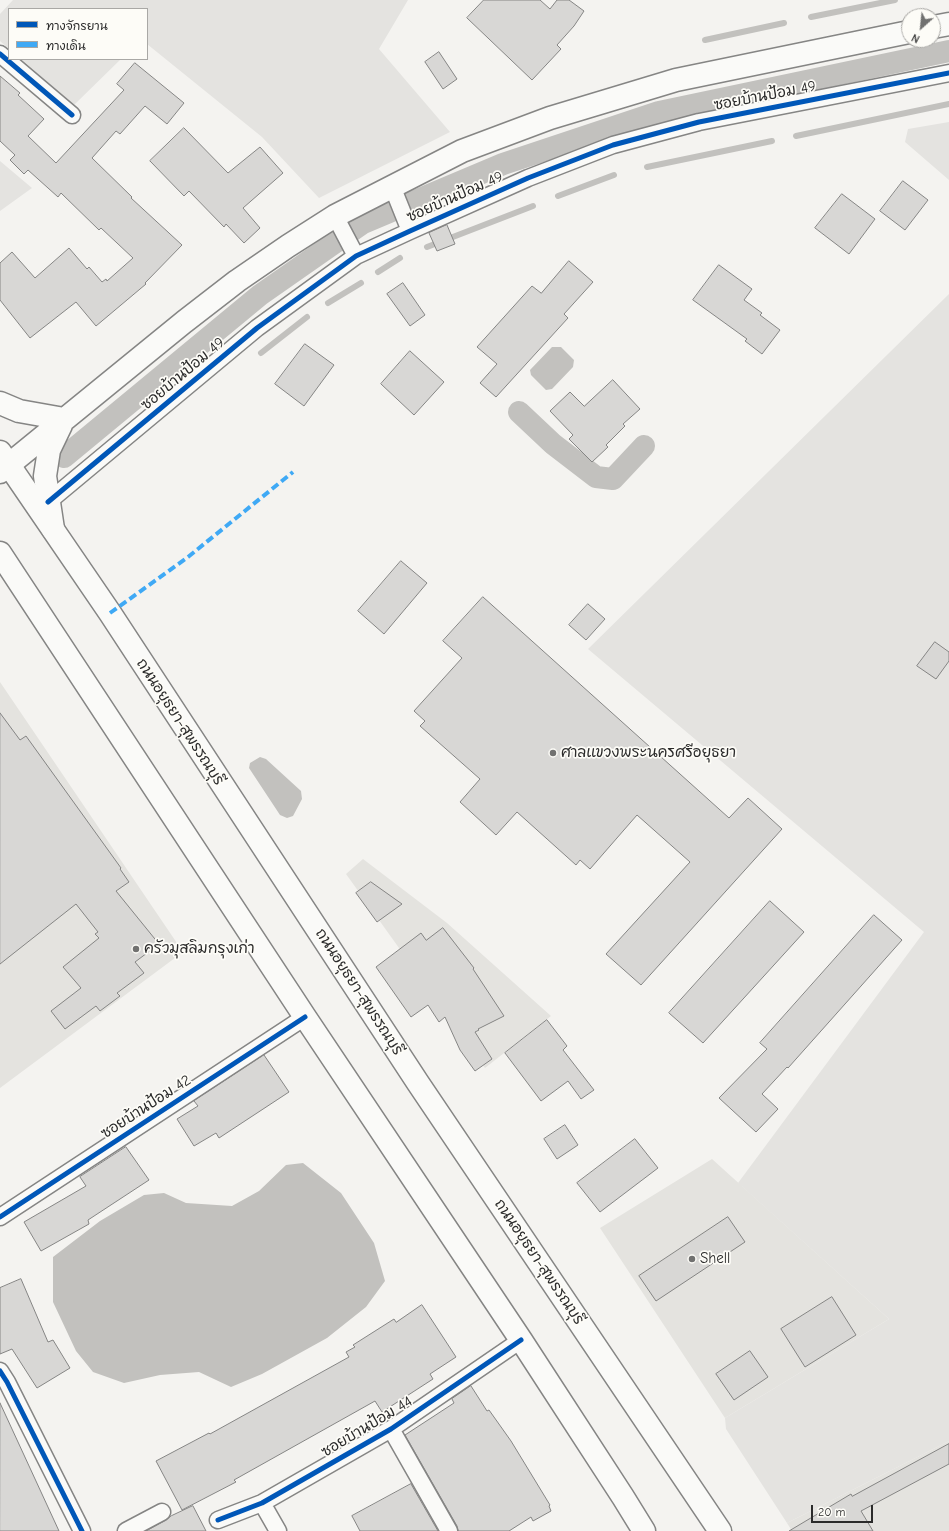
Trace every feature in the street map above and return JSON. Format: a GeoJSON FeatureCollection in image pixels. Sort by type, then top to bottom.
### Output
{"type":"FeatureCollection","features":[{"type":"Feature","properties":{"kind":"main road"},"geometry":{"type":"LineString","coordinates":[[3,463],[64,419],[184,322],[238,281],[288,246],[396,196],[462,152],[550,118],[668,82],[901,34]]}},
{"type":"Feature","properties":{"kind":"main road"},"geometry":{"type":"LineString","coordinates":[[0,403],[19,411],[64,419]]}},
{"type":"Feature","properties":{"kind":"main road"},"geometry":{"type":"LineString","coordinates":[[53,529],[45,476],[49,450],[64,419]]}},
{"type":"Feature","properties":{"kind":"main road","name":"ถนนอยุธยา-สุพรรณบุรี"},"geometry":{"type":"LineString","coordinates":[[3,463],[53,529],[418,1083],[720,1531]]}},
{"type":"Feature","properties":{"kind":"main road"},"geometry":{"type":"LineString","coordinates":[[0,553],[305,1017],[521,1340],[644,1531]]}},
{"type":"Feature","properties":{"kind":"street"},"geometry":{"type":"LineString","coordinates":[[0,54],[72,115]]}},
{"type":"Feature","properties":{"kind":"street","name":"ซอยบ้านป้อม 49"},"geometry":{"type":"LineString","coordinates":[[48,502],[257,328],[354,252],[408,227],[614,145],[699,122],[949,73]]}},
{"type":"Feature","properties":{"kind":"street"},"geometry":{"type":"LineString","coordinates":[[396,196],[408,227]]}},
{"type":"Feature","properties":{"kind":"street"},"geometry":{"type":"LineString","coordinates":[[339,223],[354,252]]}},
{"type":"Feature","properties":{"kind":"street","name":"ซอยบ้านป้อม 42"},"geometry":{"type":"LineString","coordinates":[[0,1217],[305,1017]]}},
{"type":"Feature","properties":{"kind":"street","name":"ซอยบ้านป้อม 44"},"geometry":{"type":"LineString","coordinates":[[218,1520],[262,1503],[391,1429],[521,1340]]}},
{"type":"Feature","properties":{"kind":"street"},"geometry":{"type":"LineString","coordinates":[[0,1371],[82,1531]]}},
{"type":"Feature","properties":{"kind":"street"},"geometry":{"type":"LineString","coordinates":[[391,1429],[449,1531]]}},
{"type":"Feature","properties":{"kind":"street"},"geometry":{"type":"LineString","coordinates":[[262,1503],[278,1531]]}},
{"type":"Feature","properties":{"kind":"street"},"geometry":{"type":"LineString","coordinates":[[126,1531],[162,1512]]}},
{"type":"Feature","properties":{"kind":"shaded area"},"geometry":{"type":"Polygon","coordinates":[[[13,0],[408,0],[379,49],[450,132],[319,198],[262,137],[148,45],[148,8],[8,8],[8,48],[0,41],[0,14],[13,0]]]}},
{"type":"Feature","properties":{"kind":"shaded area"},"geometry":{"type":"Polygon","coordinates":[[[22,60],[120,60],[74,105],[22,60]]]}},
{"type":"Feature","properties":{"kind":"shaded area"},"geometry":{"type":"Polygon","coordinates":[[[949,122],[949,180],[905,142],[908,129],[949,122]]]}},
{"type":"Feature","properties":{"kind":"shaded area"},"geometry":{"type":"Polygon","coordinates":[[[0,161],[32,188],[0,211],[0,161]]]}},
{"type":"Feature","properties":{"kind":"shaded area"},"geometry":{"type":"Polygon","coordinates":[[[949,294],[949,1441],[787,1523],[726,1429],[725,1418],[889,1319],[738,1183],[924,932],[588,649],[949,294]]]}},
{"type":"Feature","properties":{"kind":"shaded area"},"geometry":{"type":"Polygon","coordinates":[[[552,347],[561,347],[574,360],[573,367],[552,389],[546,390],[531,375],[530,370],[552,347]]]}},
{"type":"Feature","properties":{"kind":"shaded area"},"geometry":{"type":"Polygon","coordinates":[[[0,682],[183,952],[0,1088],[0,682]]]}},
{"type":"Feature","properties":{"kind":"shaded area"},"geometry":{"type":"Polygon","coordinates":[[[260,757],[266,759],[301,791],[302,799],[293,816],[287,818],[280,815],[249,768],[250,763],[260,757]]]}},
{"type":"Feature","properties":{"kind":"shaded area"},"geometry":{"type":"Polygon","coordinates":[[[363,859],[447,923],[551,1016],[485,1068],[346,874],[363,859]]]}},
{"type":"Feature","properties":{"kind":"shaded area"},"geometry":{"type":"Polygon","coordinates":[[[712,1159],[889,1319],[725,1418],[600,1228],[712,1159]]]}},
{"type":"Feature","properties":{"kind":"shaded area"},"geometry":{"type":"Polygon","coordinates":[[[303,1163],[341,1193],[374,1243],[385,1281],[366,1307],[327,1338],[262,1374],[231,1387],[199,1372],[160,1375],[124,1383],[93,1372],[76,1351],[53,1302],[53,1257],[100,1221],[144,1195],[164,1193],[186,1203],[232,1206],[259,1191],[286,1165],[303,1163]]]}},
{"type":"Feature","properties":{"kind":"shaded area"},"geometry":{"type":"Polygon","coordinates":[[[949,1441],[949,1531],[792,1531],[787,1523],[949,1441]]]}},
{"type":"Feature","properties":{"kind":"building"},"geometry":{"type":"Polygon","coordinates":[[[484,0],[540,0],[550,9],[557,0],[569,0],[584,11],[574,26],[557,45],[561,49],[532,80],[467,18],[484,0]]]}},
{"type":"Feature","properties":{"kind":"building"},"geometry":{"type":"Polygon","coordinates":[[[439,52],[457,79],[443,89],[425,62],[439,52]]]}},
{"type":"Feature","properties":{"kind":"building"},"geometry":{"type":"Polygon","coordinates":[[[135,63],[184,103],[167,124],[145,106],[120,134],[116,131],[92,158],[132,197],[131,198],[182,245],[145,283],[146,284],[96,326],[76,302],[30,338],[0,300],[0,263],[12,252],[35,278],[69,248],[87,269],[89,267],[102,282],[106,279],[107,281],[133,258],[101,228],[99,230],[61,193],[58,197],[28,170],[24,174],[10,160],[15,155],[0,141],[0,76],[20,93],[18,95],[44,119],[28,136],[56,163],[124,90],[117,84],[135,63]]]}},
{"type":"Feature","properties":{"kind":"building"},"geometry":{"type":"Polygon","coordinates":[[[184,128],[228,173],[260,147],[283,173],[243,208],[260,228],[244,243],[226,224],[224,227],[189,191],[184,196],[150,161],[184,128]]]}},
{"type":"Feature","properties":{"kind":"building"},"geometry":{"type":"Polygon","coordinates":[[[903,181],[928,200],[905,230],[880,211],[903,181]]]}},
{"type":"Feature","properties":{"kind":"building"},"geometry":{"type":"Polygon","coordinates":[[[842,194],[875,219],[849,254],[815,228],[842,194]]]}},
{"type":"Feature","properties":{"kind":"building"},"geometry":{"type":"Polygon","coordinates":[[[447,225],[455,244],[437,251],[429,233],[447,225]]]}},
{"type":"Feature","properties":{"kind":"building"},"geometry":{"type":"Polygon","coordinates":[[[569,261],[593,282],[564,314],[568,318],[496,397],[480,383],[497,364],[477,347],[532,286],[541,293],[569,261]]]}},
{"type":"Feature","properties":{"kind":"building"},"geometry":{"type":"Polygon","coordinates":[[[719,265],[752,289],[744,300],[762,313],[760,315],[780,330],[762,354],[745,341],[747,339],[693,300],[719,265]]]}},
{"type":"Feature","properties":{"kind":"building"},"geometry":{"type":"Polygon","coordinates":[[[403,283],[425,315],[410,326],[387,294],[403,283]]]}},
{"type":"Feature","properties":{"kind":"building"},"geometry":{"type":"Polygon","coordinates":[[[305,344],[334,365],[304,406],[275,384],[305,344]]]}},
{"type":"Feature","properties":{"kind":"building"},"geometry":{"type":"Polygon","coordinates":[[[410,351],[444,382],[414,415],[381,384],[410,351]]]}},
{"type":"Feature","properties":{"kind":"building"},"geometry":{"type":"Polygon","coordinates":[[[613,380],[640,409],[623,424],[625,426],[606,445],[608,447],[592,462],[569,439],[573,435],[550,411],[570,392],[584,406],[613,380]]]}},
{"type":"Feature","properties":{"kind":"building"},"geometry":{"type":"Polygon","coordinates":[[[401,561],[427,583],[384,634],[358,611],[401,561]]]}},
{"type":"Feature","properties":{"kind":"building","name":"ศาลแขวงพระนครศรีอยุธยา"},"geometry":{"type":"Polygon","coordinates":[[[483,597],[729,818],[748,798],[782,829],[641,985],[606,954],[690,862],[637,815],[590,869],[580,860],[576,865],[517,812],[496,835],[460,802],[480,779],[420,726],[425,721],[414,711],[462,658],[443,641],[483,597]]]}},
{"type":"Feature","properties":{"kind":"building"},"geometry":{"type":"Polygon","coordinates":[[[588,604],[605,619],[586,640],[569,625],[588,604]]]}},
{"type":"Feature","properties":{"kind":"building"},"geometry":{"type":"Polygon","coordinates":[[[935,642],[949,652],[949,661],[936,679],[917,666],[935,642]]]}},
{"type":"Feature","properties":{"kind":"building"},"geometry":{"type":"Polygon","coordinates":[[[0,713],[20,740],[26,736],[121,868],[120,869],[129,882],[116,891],[159,944],[135,962],[144,973],[117,993],[120,996],[100,1011],[96,1006],[65,1029],[51,1011],[81,988],[63,967],[99,938],[95,934],[98,932],[76,904],[0,964],[0,713]]]}},
{"type":"Feature","properties":{"kind":"building"},"geometry":{"type":"Polygon","coordinates":[[[371,882],[402,904],[377,922],[356,893],[371,882]]]}},
{"type":"Feature","properties":{"kind":"building"},"geometry":{"type":"Polygon","coordinates":[[[770,901],[804,932],[703,1043],[669,1013],[770,901]]]}},
{"type":"Feature","properties":{"kind":"building"},"geometry":{"type":"Polygon","coordinates":[[[874,915],[902,940],[788,1068],[787,1067],[762,1094],[778,1109],[756,1132],[719,1098],[767,1049],[760,1043],[874,915]]]}},
{"type":"Feature","properties":{"kind":"building"},"geometry":{"type":"Polygon","coordinates":[[[443,928],[474,968],[473,969],[504,1016],[475,1032],[492,1059],[475,1071],[460,1050],[445,1017],[439,1022],[428,1005],[411,1017],[376,967],[421,933],[426,940],[443,928]]]}},
{"type":"Feature","properties":{"kind":"building"},"geometry":{"type":"Polygon","coordinates":[[[547,1020],[567,1046],[563,1050],[594,1090],[581,1099],[568,1081],[541,1101],[505,1053],[547,1020]]]}},
{"type":"Feature","properties":{"kind":"building"},"geometry":{"type":"Polygon","coordinates":[[[264,1055],[289,1092],[219,1138],[216,1133],[194,1146],[177,1119],[198,1106],[194,1101],[264,1055]]]}},
{"type":"Feature","properties":{"kind":"building"},"geometry":{"type":"Polygon","coordinates":[[[565,1125],[578,1145],[557,1159],[544,1139],[565,1125]]]}},
{"type":"Feature","properties":{"kind":"building"},"geometry":{"type":"Polygon","coordinates":[[[635,1139],[658,1168],[600,1212],[577,1183],[635,1139]]]}},
{"type":"Feature","properties":{"kind":"building"},"geometry":{"type":"Polygon","coordinates":[[[126,1147],[149,1180],[88,1220],[89,1224],[41,1251],[24,1222],[86,1186],[80,1177],[126,1147]]]}},
{"type":"Feature","properties":{"kind":"building","name":"Shell"},"geometry":{"type":"Polygon","coordinates":[[[728,1217],[745,1242],[656,1301],[639,1276],[728,1217]]]}},
{"type":"Feature","properties":{"kind":"building"},"geometry":{"type":"Polygon","coordinates":[[[21,1279],[48,1342],[53,1340],[70,1368],[37,1388],[12,1349],[0,1354],[0,1288],[21,1279]]]}},
{"type":"Feature","properties":{"kind":"building"},"geometry":{"type":"Polygon","coordinates":[[[832,1297],[856,1335],[805,1367],[781,1329],[832,1297]]]}},
{"type":"Feature","properties":{"kind":"building"},"geometry":{"type":"Polygon","coordinates":[[[422,1305],[456,1357],[430,1374],[433,1379],[382,1412],[375,1401],[234,1480],[236,1482],[182,1510],[156,1461],[209,1433],[210,1434],[349,1357],[346,1352],[355,1347],[353,1345],[394,1319],[396,1322],[422,1305]]]}},
{"type":"Feature","properties":{"kind":"building"},"geometry":{"type":"Polygon","coordinates":[[[750,1351],[768,1377],[734,1400],[716,1374],[750,1351]]]}},
{"type":"Feature","properties":{"kind":"building"},"geometry":{"type":"Polygon","coordinates":[[[471,1386],[487,1411],[489,1410],[511,1441],[550,1505],[551,1511],[533,1521],[531,1517],[509,1531],[458,1531],[457,1526],[405,1435],[454,1403],[452,1399],[471,1386]]]}},
{"type":"Feature","properties":{"kind":"building"},"geometry":{"type":"Polygon","coordinates":[[[0,1403],[59,1531],[0,1531],[0,1403]]]}},
{"type":"Feature","properties":{"kind":"building"},"geometry":{"type":"Polygon","coordinates":[[[949,1444],[949,1464],[861,1511],[873,1531],[789,1531],[851,1494],[852,1496],[949,1444]]]}},
{"type":"Feature","properties":{"kind":"building"},"geometry":{"type":"Polygon","coordinates":[[[411,1484],[438,1531],[360,1531],[352,1516],[411,1484]]]}},
{"type":"Feature","properties":{"kind":"building"},"geometry":{"type":"Polygon","coordinates":[[[193,1506],[206,1531],[146,1531],[171,1516],[193,1506]]]}},
{"type":"Feature","properties":{"kind":"waterway"},"geometry":{"type":"LineString","coordinates":[[811,17],[895,0]]}},
{"type":"Feature","properties":{"kind":"waterway"},"geometry":{"type":"LineString","coordinates":[[705,40],[784,23]]}},
{"type":"Feature","properties":{"kind":"waterway"},"geometry":{"type":"LineString","coordinates":[[64,457],[260,295],[363,223],[503,164],[659,112],[949,51]]}},
{"type":"Feature","properties":{"kind":"waterway"},"geometry":{"type":"LineString","coordinates":[[796,136],[949,104]]}},
{"type":"Feature","properties":{"kind":"waterway"},"geometry":{"type":"LineString","coordinates":[[647,167],[772,141]]}},
{"type":"Feature","properties":{"kind":"waterway"},"geometry":{"type":"LineString","coordinates":[[558,196],[614,175]]}},
{"type":"Feature","properties":{"kind":"waterway"},"geometry":{"type":"LineString","coordinates":[[427,247],[533,206]]}},
{"type":"Feature","properties":{"kind":"waterway"},"geometry":{"type":"LineString","coordinates":[[378,272],[400,258]]}},
{"type":"Feature","properties":{"kind":"waterway"},"geometry":{"type":"LineString","coordinates":[[328,303],[361,283]]}},
{"type":"Feature","properties":{"kind":"waterway"},"geometry":{"type":"LineString","coordinates":[[261,353],[307,317]]}},
{"type":"Feature","properties":{"kind":"waterway"},"geometry":{"type":"LineString","coordinates":[[519,412],[553,444],[596,477],[613,479],[644,446]]}},
{"type":"Feature","properties":{"kind":"marked path"},"geometry":{"type":"LineString","coordinates":[[110,613],[188,557],[293,472]]}},
{"type":"Feature","properties":{"kind":"cycle path"},"geometry":{"type":"LineString","coordinates":[[0,54],[72,115]]}},
{"type":"Feature","properties":{"kind":"cycle path"},"geometry":{"type":"LineString","coordinates":[[48,502],[257,328],[356,256],[528,178],[613,145],[699,122],[949,73]]}},
{"type":"Feature","properties":{"kind":"cycle path"},"geometry":{"type":"LineString","coordinates":[[0,1217],[305,1017]]}},
{"type":"Feature","properties":{"kind":"cycle path"},"geometry":{"type":"LineString","coordinates":[[218,1520],[262,1503],[391,1429],[521,1340]]}},
{"type":"Feature","properties":{"kind":"cycle path"},"geometry":{"type":"LineString","coordinates":[[0,1371],[7,1382],[82,1531]]}},
{"type":"Feature","properties":{"kind":"place","name":"ศาลแขวงพระนครศรีอยุธยา"},"geometry":{"type":"Point","coordinates":[553,753]}},
{"type":"Feature","properties":{"kind":"place","name":"ครัวมุสลิมกรุงเก่า"},"geometry":{"type":"Point","coordinates":[136,949]}},
{"type":"Feature","properties":{"kind":"place","name":"Shell"},"geometry":{"type":"Point","coordinates":[692,1259]}}]}
